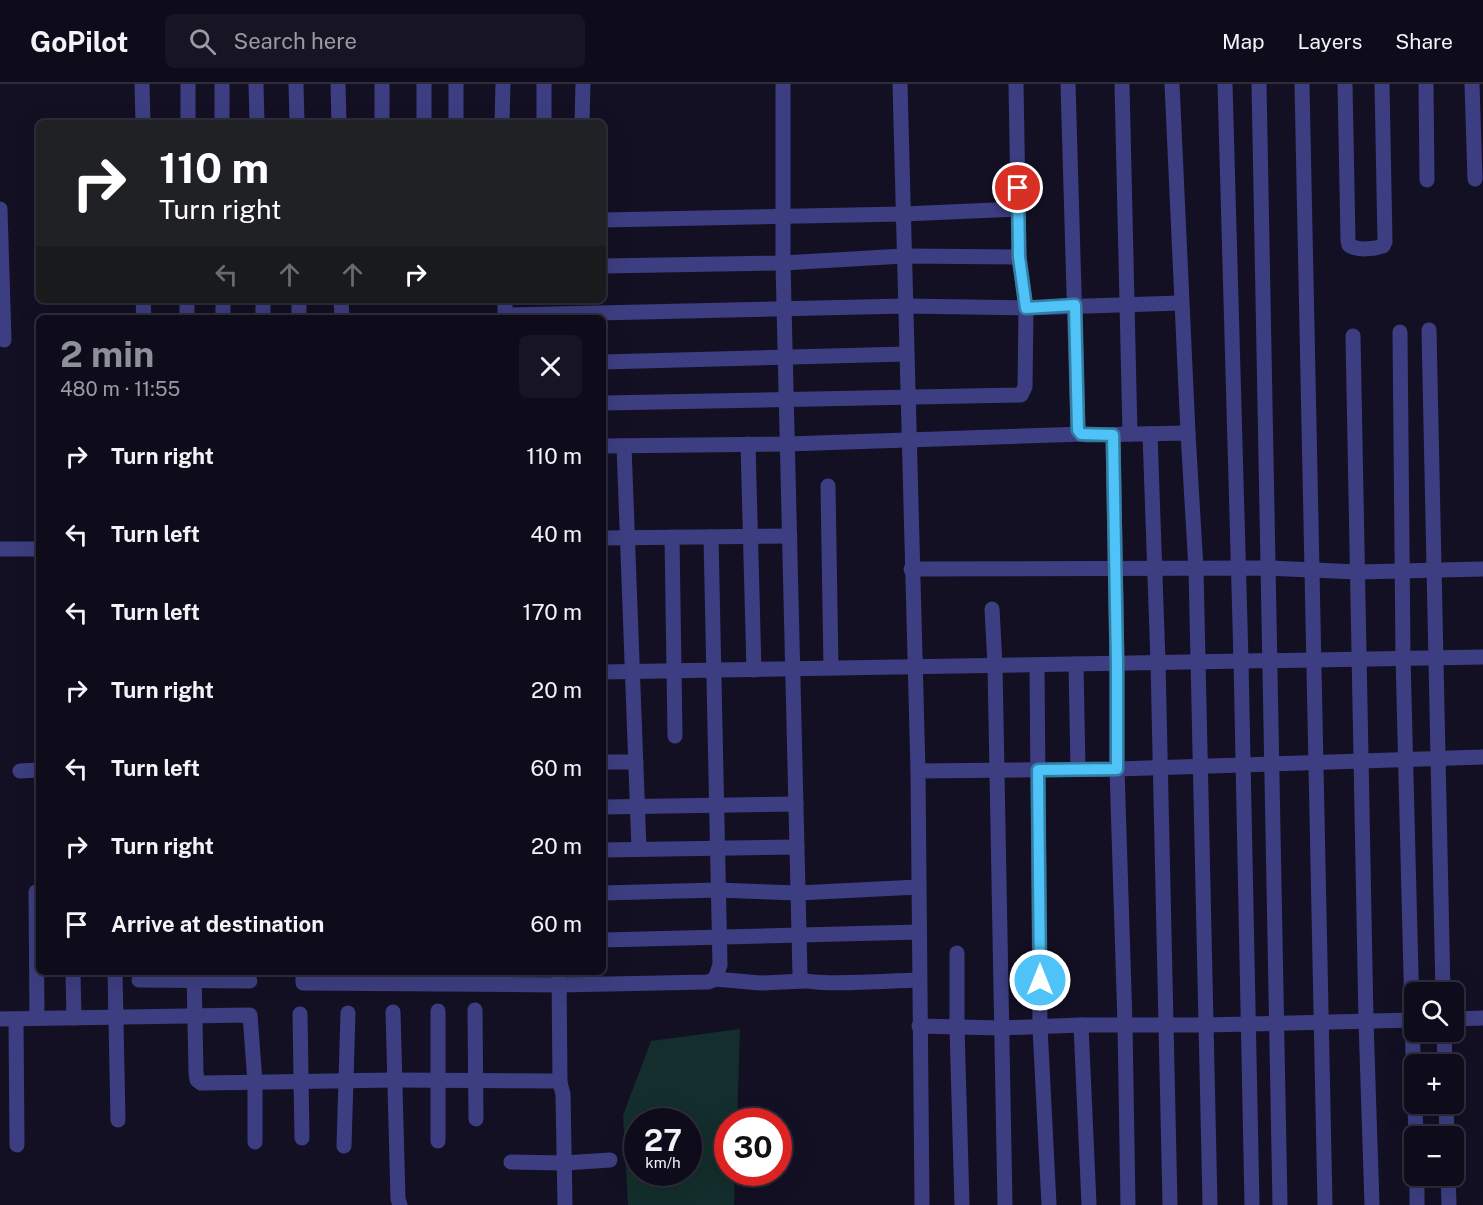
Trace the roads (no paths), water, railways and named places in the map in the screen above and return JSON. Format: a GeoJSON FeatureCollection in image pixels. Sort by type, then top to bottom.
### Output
{"type":"FeatureCollection","features":[{"type":"Feature","properties":{"kind":"street"},"geometry":{"type":"LineString","coordinates":[[142,84],[142,120]]}},
{"type":"Feature","properties":{"kind":"street"},"geometry":{"type":"LineString","coordinates":[[188,84],[188,120]]}},
{"type":"Feature","properties":{"kind":"street"},"geometry":{"type":"LineString","coordinates":[[222,84],[222,120]]}},
{"type":"Feature","properties":{"kind":"street"},"geometry":{"type":"LineString","coordinates":[[256,84],[257,120]]}},
{"type":"Feature","properties":{"kind":"street"},"geometry":{"type":"LineString","coordinates":[[296,84],[297,120]]}},
{"type":"Feature","properties":{"kind":"street"},"geometry":{"type":"LineString","coordinates":[[338,84],[339,120]]}},
{"type":"Feature","properties":{"kind":"street"},"geometry":{"type":"LineString","coordinates":[[382,84],[382,120]]}},
{"type":"Feature","properties":{"kind":"street"},"geometry":{"type":"LineString","coordinates":[[424,84],[424,120]]}},
{"type":"Feature","properties":{"kind":"street"},"geometry":{"type":"LineString","coordinates":[[456,84],[456,120]]}},
{"type":"Feature","properties":{"kind":"street"},"geometry":{"type":"LineString","coordinates":[[502,120],[503,84]]}},
{"type":"Feature","properties":{"kind":"street"},"geometry":{"type":"LineString","coordinates":[[543,84],[544,120]]}},
{"type":"Feature","properties":{"kind":"street"},"geometry":{"type":"LineString","coordinates":[[582,120],[583,84]]}},
{"type":"Feature","properties":{"kind":"street"},"geometry":{"type":"LineString","coordinates":[[783,84],[783,263],[799,935],[800,975],[805,981]]}},
{"type":"Feature","properties":{"kind":"street"},"geometry":{"type":"LineString","coordinates":[[900,84],[918,771],[922,1205]]}},
{"type":"Feature","properties":{"kind":"street"},"geometry":{"type":"LineString","coordinates":[[606,403],[786,398],[1016,397],[1021,395],[1024,387],[1026,308],[1019,257],[1016,84]]}},
{"type":"Feature","properties":{"kind":"street"},"geometry":{"type":"LineString","coordinates":[[1068,84],[1077,422],[1078,430],[1085,435]]}},
{"type":"Feature","properties":{"kind":"street"},"geometry":{"type":"LineString","coordinates":[[1122,84],[1130,435]]}},
{"type":"Feature","properties":{"kind":"street"},"geometry":{"type":"LineString","coordinates":[[1172,84],[1181,303],[1196,569],[1210,1205]]}},
{"type":"Feature","properties":{"kind":"street"},"geometry":{"type":"LineString","coordinates":[[1225,84],[1241,660],[1252,1205]]}},
{"type":"Feature","properties":{"kind":"street"},"geometry":{"type":"LineString","coordinates":[[1258,84],[1280,1205]]}},
{"type":"Feature","properties":{"kind":"street"},"geometry":{"type":"LineString","coordinates":[[1302,84],[1325,1205]]}},
{"type":"Feature","properties":{"kind":"street"},"geometry":{"type":"LineString","coordinates":[[1345,84],[1348,240],[1349,245],[1356,249],[1379,248],[1385,242],[1382,84]]}},
{"type":"Feature","properties":{"kind":"street"},"geometry":{"type":"LineString","coordinates":[[1426,84],[1427,180]]}},
{"type":"Feature","properties":{"kind":"street"},"geometry":{"type":"LineString","coordinates":[[1472,84],[1474,179]]}},
{"type":"Feature","properties":{"kind":"street"},"geometry":{"type":"LineString","coordinates":[[0,209],[4,340]]}},
{"type":"Feature","properties":{"kind":"street"},"geometry":{"type":"LineString","coordinates":[[606,220],[903,214],[1018,209]]}},
{"type":"Feature","properties":{"kind":"street"},"geometry":{"type":"LineString","coordinates":[[606,266],[783,263],[904,256],[1019,257]]}},
{"type":"Feature","properties":{"kind":"street"},"geometry":{"type":"LineString","coordinates":[[505,311],[905,306],[1026,308],[1181,303]]}},
{"type":"Feature","properties":{"kind":"street"},"geometry":{"type":"LineString","coordinates":[[1429,330],[1443,982]]}},
{"type":"Feature","properties":{"kind":"street"},"geometry":{"type":"LineString","coordinates":[[1400,333],[1403,657],[1413,982]]}},
{"type":"Feature","properties":{"kind":"street"},"geometry":{"type":"LineString","coordinates":[[1353,336],[1366,1021],[1372,1205]]}},
{"type":"Feature","properties":{"kind":"street"},"geometry":{"type":"LineString","coordinates":[[606,362],[907,354]]}},
{"type":"Feature","properties":{"kind":"street"},"geometry":{"type":"LineString","coordinates":[[1150,434],[1158,662],[1170,1205]]}},
{"type":"Feature","properties":{"kind":"street"},"geometry":{"type":"LineString","coordinates":[[606,446],[1188,434]]}},
{"type":"Feature","properties":{"kind":"street"},"geometry":{"type":"LineString","coordinates":[[1113,435],[1117,769],[1128,1205]]}},
{"type":"Feature","properties":{"kind":"street"},"geometry":{"type":"LineString","coordinates":[[748,444],[754,670]]}},
{"type":"Feature","properties":{"kind":"street"},"geometry":{"type":"LineString","coordinates":[[624,446],[639,849]]}},
{"type":"Feature","properties":{"kind":"street"},"geometry":{"type":"LineString","coordinates":[[828,486],[831,668]]}},
{"type":"Feature","properties":{"kind":"street"},"geometry":{"type":"LineString","coordinates":[[606,538],[790,536]]}},
{"type":"Feature","properties":{"kind":"street"},"geometry":{"type":"LineString","coordinates":[[672,537],[675,736]]}},
{"type":"Feature","properties":{"kind":"street"},"geometry":{"type":"LineString","coordinates":[[711,537],[720,966],[715,979]]}},
{"type":"Feature","properties":{"kind":"street"},"geometry":{"type":"LineString","coordinates":[[0,549],[36,549]]}},
{"type":"Feature","properties":{"kind":"street"},"geometry":{"type":"LineString","coordinates":[[911,569],[1267,568],[1311,572],[1358,572],[1483,569]]}},
{"type":"Feature","properties":{"kind":"street"},"geometry":{"type":"LineString","coordinates":[[992,609],[1005,1205]]}},
{"type":"Feature","properties":{"kind":"street"},"geometry":{"type":"LineString","coordinates":[[606,672],[1483,657]]}},
{"type":"Feature","properties":{"kind":"street"},"geometry":{"type":"LineString","coordinates":[[1076,664],[1078,769]]}},
{"type":"Feature","properties":{"kind":"street"},"geometry":{"type":"LineString","coordinates":[[1037,665],[1040,1027],[1049,1205]]}},
{"type":"Feature","properties":{"kind":"street"},"geometry":{"type":"LineString","coordinates":[[918,771],[1117,769],[1483,757]]}},
{"type":"Feature","properties":{"kind":"street"},"geometry":{"type":"LineString","coordinates":[[606,762],[636,762]]}},
{"type":"Feature","properties":{"kind":"street"},"geometry":{"type":"LineString","coordinates":[[20,771],[36,770]]}},
{"type":"Feature","properties":{"kind":"street"},"geometry":{"type":"LineString","coordinates":[[606,807],[796,804]]}},
{"type":"Feature","properties":{"kind":"street"},"geometry":{"type":"LineString","coordinates":[[606,850],[797,847]]}},
{"type":"Feature","properties":{"kind":"street"},"geometry":{"type":"LineString","coordinates":[[606,893],[717,890],[798,892],[918,887]]}},
{"type":"Feature","properties":{"kind":"street"},"geometry":{"type":"LineString","coordinates":[[606,940],[919,932]]}},
{"type":"Feature","properties":{"kind":"street"},"geometry":{"type":"LineString","coordinates":[[957,953],[962,1205]]}},
{"type":"Feature","properties":{"kind":"street"},"geometry":{"type":"LineString","coordinates":[[37,975],[37,1018]]}},
{"type":"Feature","properties":{"kind":"street"},"geometry":{"type":"LineString","coordinates":[[73,975],[74,1018]]}},
{"type":"Feature","properties":{"kind":"street"},"geometry":{"type":"LineString","coordinates":[[115,975],[114,1017],[118,1120]]}},
{"type":"Feature","properties":{"kind":"street"},"geometry":{"type":"LineString","coordinates":[[303,975],[303,983],[559,979],[708,982],[715,979],[845,983],[919,980]]}},
{"type":"Feature","properties":{"kind":"street"},"geometry":{"type":"LineString","coordinates":[[194,976],[196,1072],[199,1082],[477,1080],[555,1081],[560,1083]]}},
{"type":"Feature","properties":{"kind":"street"},"geometry":{"type":"LineString","coordinates":[[139,980],[194,976],[250,981]]}},
{"type":"Feature","properties":{"kind":"street"},"geometry":{"type":"LineString","coordinates":[[559,979],[565,1205]]}},
{"type":"Feature","properties":{"kind":"street"},"geometry":{"type":"LineString","coordinates":[[475,1010],[476,1119]]}},
{"type":"Feature","properties":{"kind":"street"},"geometry":{"type":"LineString","coordinates":[[438,1011],[438,1141]]}},
{"type":"Feature","properties":{"kind":"street"},"geometry":{"type":"LineString","coordinates":[[393,1012],[400,1205]]}},
{"type":"Feature","properties":{"kind":"street"},"geometry":{"type":"LineString","coordinates":[[344,1146],[348,1013]]}},
{"type":"Feature","properties":{"kind":"street"},"geometry":{"type":"LineString","coordinates":[[300,1014],[302,1138]]}},
{"type":"Feature","properties":{"kind":"street"},"geometry":{"type":"LineString","coordinates":[[17,1145],[8,1019],[250,1015],[255,1082],[255,1142]]}},
{"type":"Feature","properties":{"kind":"street"},"geometry":{"type":"LineString","coordinates":[[1464,1019],[1483,1018]]}},
{"type":"Feature","properties":{"kind":"street"},"geometry":{"type":"LineString","coordinates":[[919,1026],[1000,1028],[1404,1020]]}},
{"type":"Feature","properties":{"kind":"street"},"geometry":{"type":"LineString","coordinates":[[1081,1025],[1089,1205]]}},
{"type":"Feature","properties":{"kind":"street"},"geometry":{"type":"LineString","coordinates":[[511,1162],[564,1163],[609,1160]]}},
{"type":"Feature","properties":{"kind":"street"},"geometry":{"type":"LineString","coordinates":[[1417,1186],[1418,1205]]}},
{"type":"Feature","properties":{"kind":"street"},"geometry":{"type":"LineString","coordinates":[[1448,1186],[1449,1205]]}}]}
